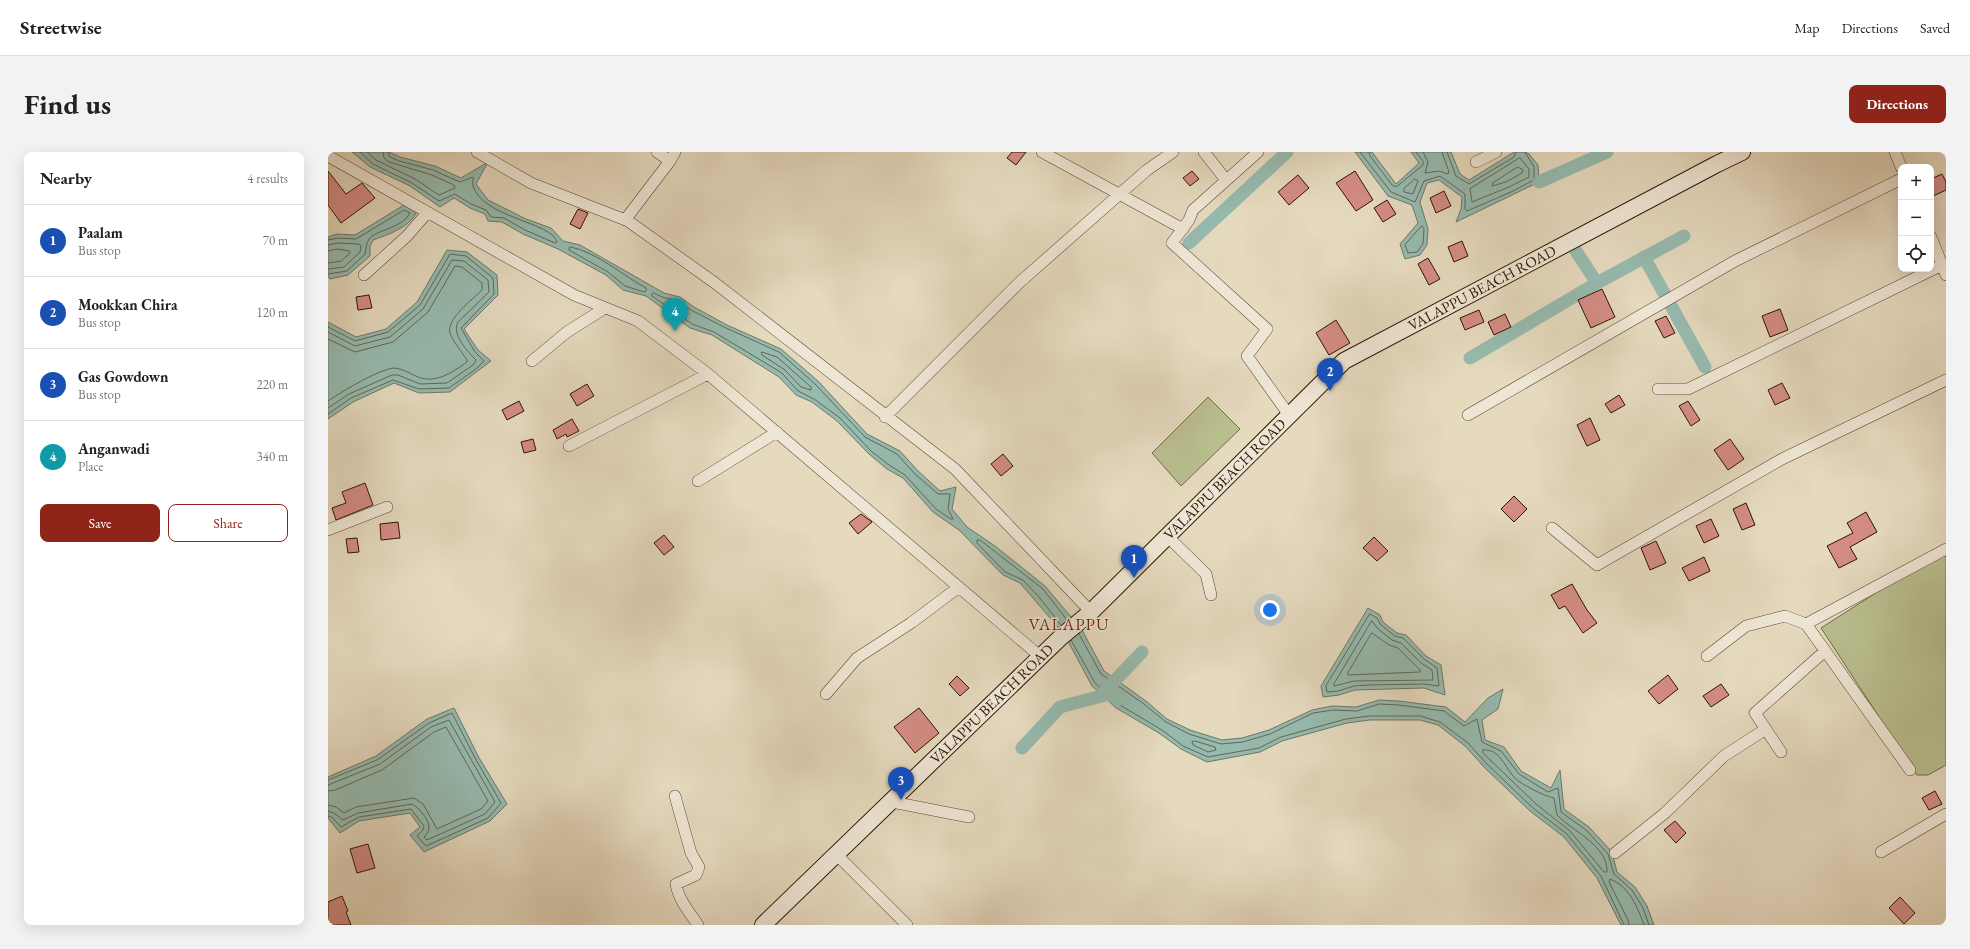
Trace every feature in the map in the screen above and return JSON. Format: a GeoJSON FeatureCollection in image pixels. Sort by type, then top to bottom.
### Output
{"type":"FeatureCollection","features":[{"type":"Feature","properties":{"kind":"main road","name":"VALAPPU BEACH ROAD"},"geometry":{"type":"LineString","coordinates":[[763,925],[892,802],[1061,637],[1091,612],[1344,361],[1742,152]]}},
{"type":"Feature","properties":{"kind":"street"},"geometry":{"type":"LineString","coordinates":[[477,152],[531,183],[625,220],[715,283],[955,469],[1091,612]]}},
{"type":"Feature","properties":{"kind":"street"},"geometry":{"type":"LineString","coordinates":[[625,220],[672,156],[657,152]]}},
{"type":"Feature","properties":{"kind":"street"},"geometry":{"type":"LineString","coordinates":[[1042,152],[1183,229]]}},
{"type":"Feature","properties":{"kind":"street"},"geometry":{"type":"LineString","coordinates":[[886,417],[1020,282],[1147,170],[1173,152]]}},
{"type":"Feature","properties":{"kind":"street"},"geometry":{"type":"LineString","coordinates":[[1204,152],[1226,180]]}},
{"type":"Feature","properties":{"kind":"street"},"geometry":{"type":"LineString","coordinates":[[1258,152],[1193,210],[1189,220],[1172,243],[1267,329],[1247,356],[1289,415]]}},
{"type":"Feature","properties":{"kind":"street"},"geometry":{"type":"LineString","coordinates":[[1476,162],[1496,152]]}},
{"type":"Feature","properties":{"kind":"street"},"geometry":{"type":"LineString","coordinates":[[1895,152],[1900,164]]}},
{"type":"Feature","properties":{"kind":"street"},"geometry":{"type":"LineString","coordinates":[[328,156],[574,295],[638,321],[708,374],[1041,657]]}},
{"type":"Feature","properties":{"kind":"street"},"geometry":{"type":"LineString","coordinates":[[1468,415],[1735,261],[1898,180]]}},
{"type":"Feature","properties":{"kind":"street"},"geometry":{"type":"LineString","coordinates":[[364,275],[407,236],[427,213]]}},
{"type":"Feature","properties":{"kind":"street"},"geometry":{"type":"LineString","coordinates":[[1658,389],[1688,390],[1944,270],[1934,245]]}},
{"type":"Feature","properties":{"kind":"street"},"geometry":{"type":"LineString","coordinates":[[532,361],[568,332],[604,308]]}},
{"type":"Feature","properties":{"kind":"street"},"geometry":{"type":"LineString","coordinates":[[569,446],[708,374]]}},
{"type":"Feature","properties":{"kind":"street"},"geometry":{"type":"LineString","coordinates":[[1552,528],[1597,565],[1782,459],[1946,380]]}},
{"type":"Feature","properties":{"kind":"street"},"geometry":{"type":"LineString","coordinates":[[698,481],[777,432]]}},
{"type":"Feature","properties":{"kind":"street"},"geometry":{"type":"LineString","coordinates":[[328,530],[387,507]]}},
{"type":"Feature","properties":{"kind":"street"},"geometry":{"type":"LineString","coordinates":[[1167,536],[1206,574],[1211,595]]}},
{"type":"Feature","properties":{"kind":"street"},"geometry":{"type":"LineString","coordinates":[[1806,624],[1946,549]]}},
{"type":"Feature","properties":{"kind":"street"},"geometry":{"type":"LineString","coordinates":[[826,694],[857,658],[911,623],[959,587]]}},
{"type":"Feature","properties":{"kind":"street"},"geometry":{"type":"LineString","coordinates":[[1707,656],[1746,626],[1785,616],[1806,624],[1910,770]]}},
{"type":"Feature","properties":{"kind":"street"},"geometry":{"type":"LineString","coordinates":[[1781,752],[1755,713],[1825,651]]}},
{"type":"Feature","properties":{"kind":"street"},"geometry":{"type":"LineString","coordinates":[[1615,853],[1665,813],[1724,756],[1766,729]]}},
{"type":"Feature","properties":{"kind":"street"},"geometry":{"type":"LineString","coordinates":[[675,796],[691,852],[699,867],[696,875],[676,884],[684,905],[698,925]]}},
{"type":"Feature","properties":{"kind":"street"},"geometry":{"type":"LineString","coordinates":[[892,802],[969,817]]}},
{"type":"Feature","properties":{"kind":"street"},"geometry":{"type":"LineString","coordinates":[[1880,852],[1946,814]]}},
{"type":"Feature","properties":{"kind":"street"},"geometry":{"type":"LineString","coordinates":[[836,854],[907,925]]}},
{"type":"Feature","properties":{"kind":"green space"},"geometry":{"type":"Polygon","coordinates":[[[1208,397],[1240,429],[1181,486],[1152,453],[1208,397]]]}},
{"type":"Feature","properties":{"kind":"green space"},"geometry":{"type":"Polygon","coordinates":[[[1946,556],[1946,765],[1928,775],[1917,775],[1821,628],[1932,557],[1946,556]]]}},
{"type":"Feature","properties":{"kind":"water"},"geometry":{"type":"Polygon","coordinates":[[[352,152],[389,152],[400,157],[435,166],[461,178],[488,162],[476,184],[488,200],[526,219],[551,228],[563,241],[580,245],[664,293],[680,297],[694,307],[727,325],[781,349],[818,381],[867,434],[900,451],[917,470],[940,491],[956,487],[952,509],[967,527],[995,546],[1045,586],[1082,630],[1104,671],[1146,701],[1167,719],[1190,730],[1222,740],[1242,738],[1269,730],[1312,710],[1332,706],[1356,707],[1379,700],[1446,707],[1465,722],[1488,698],[1503,689],[1498,709],[1482,720],[1485,740],[1504,747],[1521,771],[1551,788],[1560,770],[1564,809],[1589,827],[1612,852],[1617,872],[1635,887],[1647,906],[1654,925],[1621,925],[1597,878],[1564,837],[1530,811],[1484,767],[1465,746],[1438,725],[1420,720],[1370,720],[1347,723],[1282,741],[1260,752],[1207,762],[1181,749],[1159,733],[1116,708],[1092,686],[1070,645],[1051,619],[1020,583],[1003,575],[959,530],[933,512],[903,478],[887,469],[869,454],[837,421],[812,402],[796,395],[779,377],[712,335],[690,328],[646,296],[623,290],[606,275],[558,249],[523,234],[502,222],[488,221],[485,214],[470,208],[454,198],[440,207],[410,186],[370,167],[352,152]]]}},
{"type":"Feature","properties":{"kind":"water"},"geometry":{"type":"Polygon","coordinates":[[[1355,152],[1372,152],[1396,184],[1419,163],[1411,152],[1451,152],[1460,174],[1469,180],[1514,152],[1525,152],[1529,154],[1538,165],[1539,182],[1456,222],[1461,209],[1462,197],[1439,180],[1427,183],[1420,202],[1428,229],[1427,245],[1420,255],[1405,259],[1400,244],[1418,223],[1412,205],[1388,196],[1355,152]]]}},
{"type":"Feature","properties":{"kind":"water"},"geometry":{"type":"Polygon","coordinates":[[[404,205],[417,211],[410,222],[398,230],[373,240],[370,246],[370,256],[348,275],[330,279],[328,277],[328,237],[337,234],[355,235],[404,205]]]}},
{"type":"Feature","properties":{"kind":"water"},"geometry":{"type":"Polygon","coordinates":[[[447,250],[467,252],[497,275],[498,295],[464,329],[478,350],[491,361],[450,392],[419,393],[394,383],[353,402],[328,419],[328,322],[356,337],[386,329],[417,302],[447,250]]]}},
{"type":"Feature","properties":{"kind":"water"},"geometry":{"type":"Polygon","coordinates":[[[1368,608],[1380,615],[1383,622],[1397,633],[1406,635],[1426,656],[1441,665],[1445,695],[1424,688],[1355,690],[1339,695],[1323,697],[1321,686],[1368,608]]]}},
{"type":"Feature","properties":{"kind":"water"},"geometry":{"type":"Polygon","coordinates":[[[454,708],[478,756],[507,804],[490,821],[424,852],[410,835],[420,827],[410,813],[359,821],[340,833],[328,818],[328,777],[376,756],[427,719],[454,708]]]}},
{"type":"Feature","properties":{"kind":"building"},"geometry":{"type":"Polygon","coordinates":[[[1012,152],[1026,152],[1016,165],[1007,158],[1012,152]]]}},
{"type":"Feature","properties":{"kind":"building"},"geometry":{"type":"Polygon","coordinates":[[[328,171],[346,194],[362,183],[375,198],[341,223],[328,205],[328,171]]]}},
{"type":"Feature","properties":{"kind":"building"},"geometry":{"type":"Polygon","coordinates":[[[1192,171],[1199,179],[1190,186],[1183,178],[1192,171]]]}},
{"type":"Feature","properties":{"kind":"building"},"geometry":{"type":"Polygon","coordinates":[[[1355,171],[1373,200],[1356,211],[1336,183],[1355,171]]]}},
{"type":"Feature","properties":{"kind":"building"},"geometry":{"type":"Polygon","coordinates":[[[1942,174],[1946,182],[1946,190],[1934,196],[1934,178],[1942,174]]]}},
{"type":"Feature","properties":{"kind":"building"},"geometry":{"type":"Polygon","coordinates":[[[1298,175],[1309,188],[1289,205],[1278,192],[1298,175]]]}},
{"type":"Feature","properties":{"kind":"building"},"geometry":{"type":"Polygon","coordinates":[[[1444,191],[1451,206],[1436,213],[1430,198],[1444,191]]]}},
{"type":"Feature","properties":{"kind":"building"},"geometry":{"type":"Polygon","coordinates":[[[1387,200],[1396,214],[1383,222],[1374,208],[1387,200]]]}},
{"type":"Feature","properties":{"kind":"building"},"geometry":{"type":"Polygon","coordinates":[[[578,209],[588,213],[580,229],[570,224],[578,209]]]}},
{"type":"Feature","properties":{"kind":"building"},"geometry":{"type":"Polygon","coordinates":[[[1462,241],[1468,256],[1454,262],[1448,247],[1462,241]]]}},
{"type":"Feature","properties":{"kind":"building"},"geometry":{"type":"Polygon","coordinates":[[[1428,258],[1440,279],[1429,285],[1418,264],[1428,258]]]}},
{"type":"Feature","properties":{"kind":"building"},"geometry":{"type":"Polygon","coordinates":[[[1602,289],[1615,317],[1591,328],[1578,300],[1602,289]]]}},
{"type":"Feature","properties":{"kind":"building"},"geometry":{"type":"Polygon","coordinates":[[[369,295],[372,308],[358,310],[356,297],[369,295]]]}},
{"type":"Feature","properties":{"kind":"building"},"geometry":{"type":"Polygon","coordinates":[[[1780,309],[1788,330],[1770,337],[1762,316],[1780,309]]]}},
{"type":"Feature","properties":{"kind":"building"},"geometry":{"type":"Polygon","coordinates":[[[1479,310],[1484,322],[1465,330],[1460,318],[1479,310]]]}},
{"type":"Feature","properties":{"kind":"building"},"geometry":{"type":"Polygon","coordinates":[[[1505,314],[1511,327],[1494,335],[1488,322],[1505,314]]]}},
{"type":"Feature","properties":{"kind":"building"},"geometry":{"type":"Polygon","coordinates":[[[1666,316],[1675,333],[1664,338],[1655,321],[1666,316]]]}},
{"type":"Feature","properties":{"kind":"building"},"geometry":{"type":"Polygon","coordinates":[[[1336,320],[1350,343],[1329,355],[1316,333],[1336,320]]]}},
{"type":"Feature","properties":{"kind":"building"},"geometry":{"type":"Polygon","coordinates":[[[1782,383],[1790,398],[1775,405],[1768,390],[1782,383]]]}},
{"type":"Feature","properties":{"kind":"building"},"geometry":{"type":"Polygon","coordinates":[[[587,384],[594,396],[577,406],[570,394],[587,384]]]}},
{"type":"Feature","properties":{"kind":"building"},"geometry":{"type":"Polygon","coordinates":[[[1619,395],[1625,405],[1611,413],[1605,404],[1619,395]]]}},
{"type":"Feature","properties":{"kind":"building"},"geometry":{"type":"Polygon","coordinates":[[[519,401],[524,411],[507,420],[502,410],[519,401]]]}},
{"type":"Feature","properties":{"kind":"building"},"geometry":{"type":"Polygon","coordinates":[[[1688,401],[1700,420],[1691,426],[1679,406],[1688,401]]]}},
{"type":"Feature","properties":{"kind":"building"},"geometry":{"type":"Polygon","coordinates":[[[1590,418],[1600,440],[1587,446],[1577,425],[1590,418]]]}},
{"type":"Feature","properties":{"kind":"building"},"geometry":{"type":"Polygon","coordinates":[[[572,419],[579,431],[567,437],[566,434],[557,439],[553,430],[572,419]]]}},
{"type":"Feature","properties":{"kind":"building"},"geometry":{"type":"Polygon","coordinates":[[[533,439],[536,450],[524,453],[521,442],[533,439]]]}},
{"type":"Feature","properties":{"kind":"building"},"geometry":{"type":"Polygon","coordinates":[[[1730,439],[1744,459],[1728,470],[1714,450],[1730,439]]]}},
{"type":"Feature","properties":{"kind":"building"},"geometry":{"type":"Polygon","coordinates":[[[1003,454],[1013,466],[1001,476],[991,464],[1003,454]]]}},
{"type":"Feature","properties":{"kind":"building"},"geometry":{"type":"Polygon","coordinates":[[[365,483],[373,505],[336,520],[332,508],[346,503],[342,492],[365,483]]]}},
{"type":"Feature","properties":{"kind":"building"},"geometry":{"type":"Polygon","coordinates":[[[1514,496],[1527,509],[1514,522],[1501,509],[1514,496]]]}},
{"type":"Feature","properties":{"kind":"building"},"geometry":{"type":"Polygon","coordinates":[[[1746,503],[1755,525],[1742,530],[1733,509],[1746,503]]]}},
{"type":"Feature","properties":{"kind":"building"},"geometry":{"type":"Polygon","coordinates":[[[1866,512],[1877,532],[1850,547],[1857,559],[1839,568],[1827,546],[1853,533],[1847,523],[1866,512]]]}},
{"type":"Feature","properties":{"kind":"building"},"geometry":{"type":"Polygon","coordinates":[[[861,514],[872,522],[858,534],[849,523],[861,514]]]}},
{"type":"Feature","properties":{"kind":"building"},"geometry":{"type":"Polygon","coordinates":[[[1711,519],[1719,536],[1704,543],[1696,526],[1711,519]]]}},
{"type":"Feature","properties":{"kind":"building"},"geometry":{"type":"Polygon","coordinates":[[[398,522],[400,538],[381,540],[380,524],[398,522]]]}},
{"type":"Feature","properties":{"kind":"building"},"geometry":{"type":"Polygon","coordinates":[[[664,535],[674,547],[664,555],[654,543],[664,535]]]}},
{"type":"Feature","properties":{"kind":"building"},"geometry":{"type":"Polygon","coordinates":[[[1374,537],[1388,551],[1377,561],[1363,548],[1374,537]]]}},
{"type":"Feature","properties":{"kind":"building"},"geometry":{"type":"Polygon","coordinates":[[[357,538],[359,552],[348,553],[346,539],[357,538]]]}},
{"type":"Feature","properties":{"kind":"building"},"geometry":{"type":"Polygon","coordinates":[[[1656,541],[1666,563],[1650,570],[1641,548],[1656,541]]]}},
{"type":"Feature","properties":{"kind":"building"},"geometry":{"type":"Polygon","coordinates":[[[1704,557],[1710,571],[1689,581],[1682,568],[1704,557]]]}},
{"type":"Feature","properties":{"kind":"building"},"geometry":{"type":"Polygon","coordinates":[[[1572,584],[1587,610],[1597,623],[1583,633],[1565,606],[1559,609],[1551,595],[1572,584]]]}},
{"type":"Feature","properties":{"kind":"building"},"geometry":{"type":"Polygon","coordinates":[[[1668,675],[1678,689],[1659,704],[1648,691],[1668,675]]]}},
{"type":"Feature","properties":{"kind":"building"},"geometry":{"type":"Polygon","coordinates":[[[957,676],[969,688],[960,696],[949,684],[957,676]]]}},
{"type":"Feature","properties":{"kind":"building"},"geometry":{"type":"Polygon","coordinates":[[[1721,684],[1729,695],[1711,707],[1703,696],[1721,684]]]}},
{"type":"Feature","properties":{"kind":"building"},"geometry":{"type":"Polygon","coordinates":[[[919,708],[939,733],[915,753],[894,727],[919,708]]]}},
{"type":"Feature","properties":{"kind":"building"},"geometry":{"type":"Polygon","coordinates":[[[1935,791],[1942,804],[1929,810],[1922,798],[1935,791]]]}},
{"type":"Feature","properties":{"kind":"building"},"geometry":{"type":"Polygon","coordinates":[[[1675,821],[1686,833],[1676,843],[1664,830],[1675,821]]]}},
{"type":"Feature","properties":{"kind":"building"},"geometry":{"type":"Polygon","coordinates":[[[368,844],[375,868],[357,873],[350,849],[368,844]]]}},
{"type":"Feature","properties":{"kind":"building"},"geometry":{"type":"Polygon","coordinates":[[[342,896],[348,911],[346,912],[351,925],[328,925],[328,902],[342,896]]]}},
{"type":"Feature","properties":{"kind":"building"},"geometry":{"type":"Polygon","coordinates":[[[1900,897],[1915,913],[1904,924],[1889,908],[1900,897]]]}},
{"type":"Feature","properties":{"kind":"waterway"},"geometry":{"type":"LineString","coordinates":[[1189,243],[1287,152]]}},
{"type":"Feature","properties":{"kind":"waterway"},"geometry":{"type":"LineString","coordinates":[[1539,182],[1607,152]]}},
{"type":"Feature","properties":{"kind":"waterway"},"geometry":{"type":"LineString","coordinates":[[1597,283],[1684,236]]}},
{"type":"Feature","properties":{"kind":"waterway"},"geometry":{"type":"LineString","coordinates":[[1470,358],[1597,283],[1574,248]]}},
{"type":"Feature","properties":{"kind":"waterway"},"geometry":{"type":"LineString","coordinates":[[1644,257],[1705,367]]}},
{"type":"Feature","properties":{"kind":"waterway"},"geometry":{"type":"LineString","coordinates":[[1105,691],[1142,652]]}},
{"type":"Feature","properties":{"kind":"waterway"},"geometry":{"type":"LineString","coordinates":[[1022,748],[1060,707],[1109,694],[1120,699]]}},
{"type":"Feature","properties":{"kind":"place","name":"Anganwadi"},"geometry":{"type":"Point","coordinates":[675,331]}},
{"type":"Feature","properties":{"kind":"place","name":"Mookkan Chira"},"geometry":{"type":"Point","coordinates":[1330,391]}},
{"type":"Feature","properties":{"kind":"place","name":"Paalam"},"geometry":{"type":"Point","coordinates":[1134,578]}},
{"type":"Feature","properties":{"kind":"place","name":"Gas Gowdown"},"geometry":{"type":"Point","coordinates":[901,800]}},
{"type":"Feature","properties":{"kind":"district","name":"VALAPPU"},"geometry":{"type":"Point","coordinates":[1069,624]}}]}
